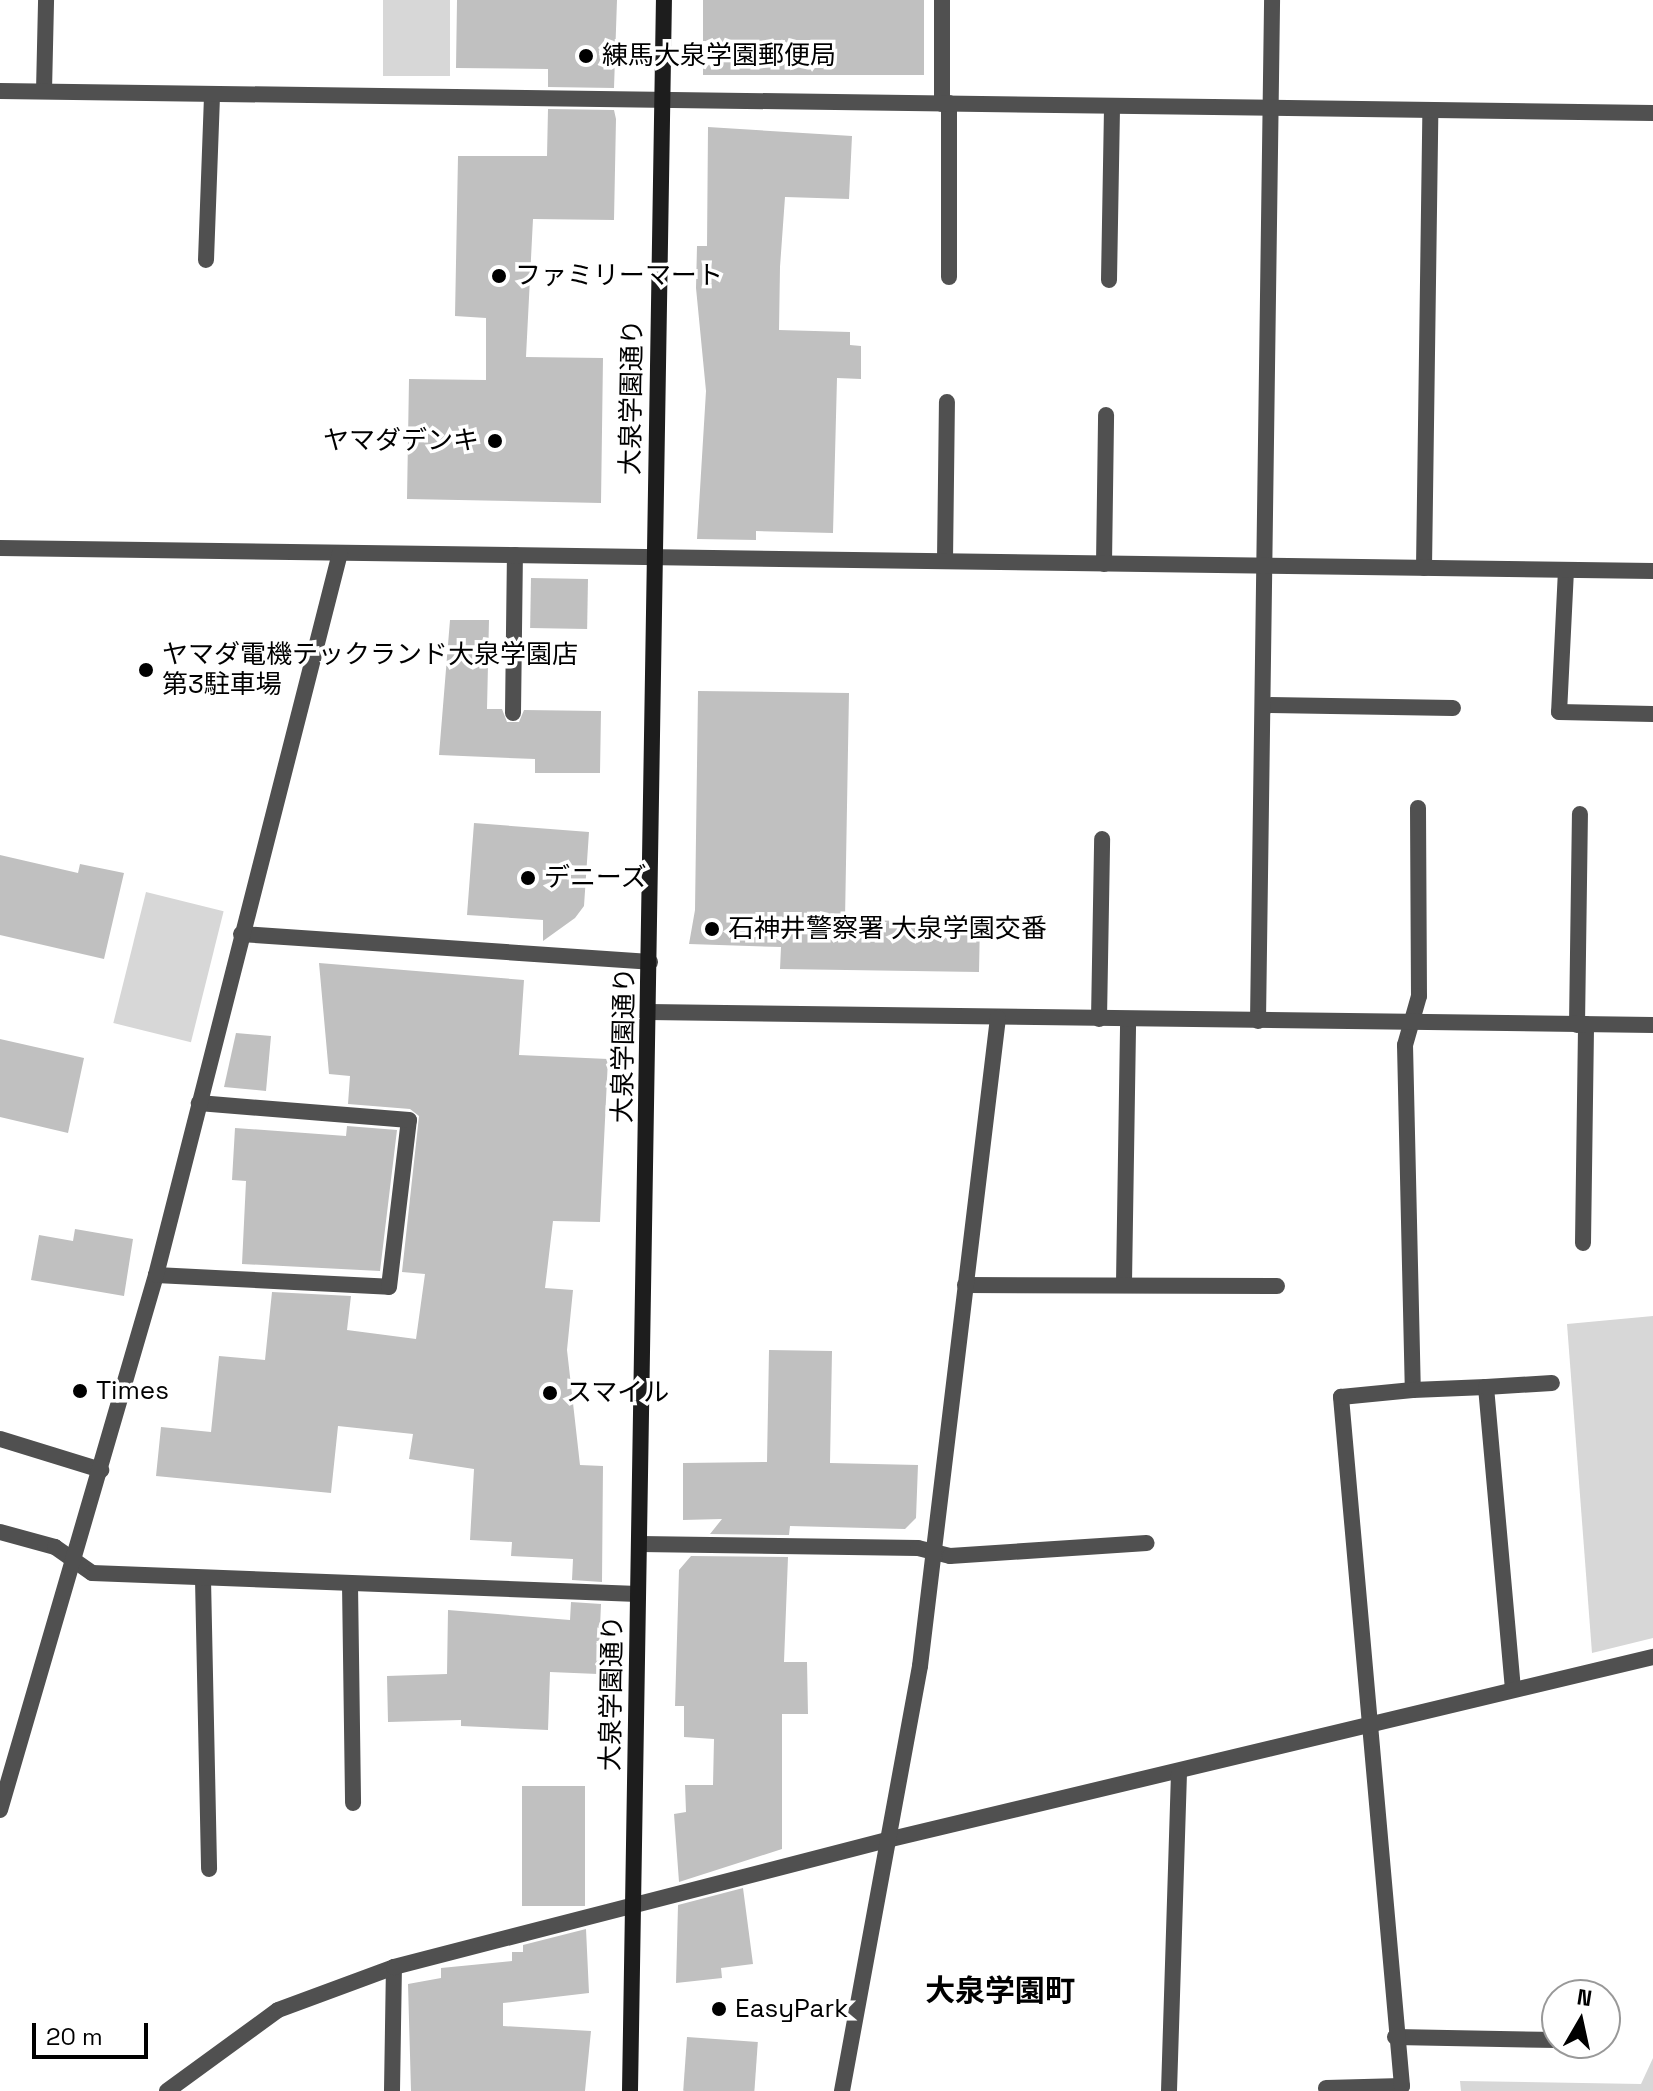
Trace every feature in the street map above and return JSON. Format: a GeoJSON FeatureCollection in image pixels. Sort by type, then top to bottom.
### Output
{"type":"FeatureCollection","features":[{"type":"Feature","properties":{"kind":"street"},"geometry":{"type":"LineString","coordinates":[[44,91],[46,0]]}},
{"type":"Feature","properties":{"kind":"street","name":"大泉学園通り"},"geometry":{"type":"LineString","coordinates":[[630,2091],[650,962],[652,557],[664,0]]}},
{"type":"Feature","properties":{"kind":"street"},"geometry":{"type":"LineString","coordinates":[[942,0],[949,277]]}},
{"type":"Feature","properties":{"kind":"street"},"geometry":{"type":"LineString","coordinates":[[1258,1021],[1272,0]]}},
{"type":"Feature","properties":{"kind":"street"},"geometry":{"type":"LineString","coordinates":[[0,91],[1653,113]]}},
{"type":"Feature","properties":{"kind":"street"},"geometry":{"type":"LineString","coordinates":[[206,260],[212,94]]}},
{"type":"Feature","properties":{"kind":"street"},"geometry":{"type":"LineString","coordinates":[[1109,280],[1112,106]]}},
{"type":"Feature","properties":{"kind":"street"},"geometry":{"type":"LineString","coordinates":[[1424,568],[1430,111]]}},
{"type":"Feature","properties":{"kind":"street"},"geometry":{"type":"LineString","coordinates":[[945,561],[947,402]]}},
{"type":"Feature","properties":{"kind":"street"},"geometry":{"type":"LineString","coordinates":[[1104,564],[1106,415]]}},
{"type":"Feature","properties":{"kind":"street"},"geometry":{"type":"LineString","coordinates":[[0,548],[1653,571]]}},
{"type":"Feature","properties":{"kind":"street"},"geometry":{"type":"LineString","coordinates":[[0,1810],[76,1560],[156,1275],[340,553]]}},
{"type":"Feature","properties":{"kind":"street"},"geometry":{"type":"LineString","coordinates":[[513,713],[515,555]]}},
{"type":"Feature","properties":{"kind":"street"},"geometry":{"type":"LineString","coordinates":[[1566,570],[1559,712],[1653,714]]}},
{"type":"Feature","properties":{"kind":"street"},"geometry":{"type":"LineString","coordinates":[[1263,705],[1453,708]]}},
{"type":"Feature","properties":{"kind":"street"},"geometry":{"type":"LineString","coordinates":[[1413,1390],[1405,1045],[1419,996],[1418,808]]}},
{"type":"Feature","properties":{"kind":"street"},"geometry":{"type":"LineString","coordinates":[[1580,814],[1583,1243]]}},
{"type":"Feature","properties":{"kind":"street"},"geometry":{"type":"LineString","coordinates":[[1099,1019],[1102,839]]}},
{"type":"Feature","properties":{"kind":"street"},"geometry":{"type":"LineString","coordinates":[[241,934],[650,962]]}},
{"type":"Feature","properties":{"kind":"street"},"geometry":{"type":"LineString","coordinates":[[648,1012],[1653,1025]]}},
{"type":"Feature","properties":{"kind":"street"},"geometry":{"type":"LineString","coordinates":[[842,2091],[934,1552],[998,1018]]}},
{"type":"Feature","properties":{"kind":"street"},"geometry":{"type":"LineString","coordinates":[[1124,1283],[1128,1020]]}},
{"type":"Feature","properties":{"kind":"street"},"geometry":{"type":"LineString","coordinates":[[156,1275],[389,1287],[409,1120],[199,1103]]}},
{"type":"Feature","properties":{"kind":"street"},"geometry":{"type":"LineString","coordinates":[[965,1285],[1124,1283],[1277,1286]]}},
{"type":"Feature","properties":{"kind":"street"},"geometry":{"type":"LineString","coordinates":[[1326,2088],[1402,2086],[1395,2037],[1372,1727],[1341,1397],[1552,1383]]}},
{"type":"Feature","properties":{"kind":"street"},"geometry":{"type":"LineString","coordinates":[[1486,1387],[1513,1689]]}},
{"type":"Feature","properties":{"kind":"street"},"geometry":{"type":"LineString","coordinates":[[0,1439],[101,1470]]}},
{"type":"Feature","properties":{"kind":"street"},"geometry":{"type":"LineString","coordinates":[[0,1532],[76,1560],[92,1573],[638,1594]]}},
{"type":"Feature","properties":{"kind":"street"},"geometry":{"type":"LineString","coordinates":[[640,1544],[934,1552],[950,1556],[1147,1543]]}},
{"type":"Feature","properties":{"kind":"street"},"geometry":{"type":"LineString","coordinates":[[203,1579],[209,1869]]}},
{"type":"Feature","properties":{"kind":"street"},"geometry":{"type":"LineString","coordinates":[[350,1584],[353,1803]]}},
{"type":"Feature","properties":{"kind":"street"},"geometry":{"type":"LineString","coordinates":[[167,2091],[278,2010],[394,1967],[633,1909],[887,1840],[1179,1774],[1513,1689],[1653,1657]]}},
{"type":"Feature","properties":{"kind":"street"},"geometry":{"type":"LineString","coordinates":[[1169,2091],[1179,1774]]}},
{"type":"Feature","properties":{"kind":"street"},"geometry":{"type":"LineString","coordinates":[[392,2091],[394,1967]]}},
{"type":"Feature","properties":{"kind":"street"},"geometry":{"type":"LineString","coordinates":[[1395,2037],[1541,2040]]}},
{"type":"Feature","properties":{"kind":"shaded area"},"geometry":{"type":"Polygon","coordinates":[[[383,0],[450,0],[450,76],[383,76],[383,0]]]}},
{"type":"Feature","properties":{"kind":"shaded area"},"geometry":{"type":"Polygon","coordinates":[[[146,892],[224,911],[191,1042],[113,1023],[146,892]]]}},
{"type":"Feature","properties":{"kind":"shaded area"},"geometry":{"type":"Polygon","coordinates":[[[1653,1316],[1653,1638],[1592,1653],[1567,1324],[1653,1316]]]}},
{"type":"Feature","properties":{"kind":"shaded area"},"geometry":{"type":"Polygon","coordinates":[[[1653,2058],[1653,2091],[1461,2091],[1460,2081],[1641,2084],[1653,2058]]]}},
{"type":"Feature","properties":{"kind":"building"},"geometry":{"type":"Polygon","coordinates":[[[457,0],[617,0],[614,88],[548,87],[548,69],[456,68],[457,0]]]}},
{"type":"Feature","properties":{"kind":"building"},"geometry":{"type":"Polygon","coordinates":[[[703,0],[924,0],[924,75],[703,75],[703,0]]]}},
{"type":"Feature","properties":{"kind":"building"},"geometry":{"type":"Polygon","coordinates":[[[548,109],[614,110],[616,119],[614,220],[533,219],[526,357],[603,358],[601,503],[407,499],[409,379],[486,380],[486,318],[455,316],[458,156],[547,156],[548,109]]]}},
{"type":"Feature","properties":{"kind":"building"},"geometry":{"type":"Polygon","coordinates":[[[708,127],[852,136],[849,199],[785,197],[780,267],[779,330],[850,332],[850,345],[861,346],[861,379],[837,378],[833,533],[756,531],[756,540],[697,539],[706,391],[696,288],[697,246],[707,246],[708,127]]]}},
{"type":"Feature","properties":{"kind":"building"},"geometry":{"type":"Polygon","coordinates":[[[531,578],[588,579],[587,629],[530,628],[531,578]]]}},
{"type":"Feature","properties":{"kind":"building"},"geometry":{"type":"Polygon","coordinates":[[[450,620],[489,620],[487,709],[502,709],[507,722],[519,722],[524,710],[601,711],[600,773],[535,773],[535,759],[439,755],[450,620]]]}},
{"type":"Feature","properties":{"kind":"building"},"geometry":{"type":"Polygon","coordinates":[[[698,691],[849,693],[845,920],[980,922],[979,972],[780,969],[781,947],[689,944],[695,910],[698,691]]]}},
{"type":"Feature","properties":{"kind":"building"},"geometry":{"type":"Polygon","coordinates":[[[474,823],[589,832],[584,906],[575,918],[543,941],[543,920],[467,915],[474,823]]]}},
{"type":"Feature","properties":{"kind":"building"},"geometry":{"type":"Polygon","coordinates":[[[0,855],[78,873],[80,864],[124,873],[104,959],[0,935],[0,855]]]}},
{"type":"Feature","properties":{"kind":"building"},"geometry":{"type":"Polygon","coordinates":[[[319,963],[524,980],[519,1055],[608,1059],[600,1222],[553,1221],[545,1288],[573,1290],[567,1350],[580,1465],[603,1466],[602,1582],[572,1580],[573,1559],[511,1556],[512,1542],[470,1540],[474,1469],[409,1459],[413,1434],[338,1426],[331,1493],[156,1476],[161,1427],[211,1432],[219,1356],[265,1360],[272,1292],[351,1296],[347,1330],[416,1339],[425,1274],[402,1272],[419,1116],[410,1109],[348,1104],[350,1076],[329,1074],[319,963]]]}},
{"type":"Feature","properties":{"kind":"building"},"geometry":{"type":"Polygon","coordinates":[[[236,1033],[271,1036],[266,1091],[224,1087],[236,1033]]]}},
{"type":"Feature","properties":{"kind":"building"},"geometry":{"type":"Polygon","coordinates":[[[0,1039],[84,1058],[68,1133],[0,1117],[0,1039]]]}},
{"type":"Feature","properties":{"kind":"building"},"geometry":{"type":"Polygon","coordinates":[[[347,1126],[397,1130],[380,1271],[242,1264],[246,1181],[232,1180],[235,1128],[346,1136],[347,1126]]]}},
{"type":"Feature","properties":{"kind":"building"},"geometry":{"type":"Polygon","coordinates":[[[75,1229],[133,1239],[124,1296],[31,1280],[39,1235],[73,1241],[75,1229]]]}},
{"type":"Feature","properties":{"kind":"building"},"geometry":{"type":"Polygon","coordinates":[[[769,1350],[832,1351],[830,1463],[918,1465],[916,1518],[905,1529],[790,1526],[789,1535],[710,1534],[722,1519],[683,1520],[683,1463],[767,1462],[769,1350]]]}},
{"type":"Feature","properties":{"kind":"building"},"geometry":{"type":"Polygon","coordinates":[[[691,1556],[788,1557],[784,1662],[807,1662],[808,1714],[782,1714],[782,1849],[679,1882],[674,1814],[686,1812],[685,1785],[713,1785],[714,1739],[684,1737],[684,1706],[675,1706],[679,1570],[691,1556]]]}},
{"type":"Feature","properties":{"kind":"building"},"geometry":{"type":"Polygon","coordinates":[[[571,1602],[601,1604],[598,1674],[550,1672],[548,1730],[461,1726],[461,1720],[388,1722],[387,1676],[447,1674],[448,1610],[570,1620],[571,1602]]]}},
{"type":"Feature","properties":{"kind":"building"},"geometry":{"type":"Polygon","coordinates":[[[522,1786],[585,1786],[585,1906],[522,1906],[522,1786]]]}},
{"type":"Feature","properties":{"kind":"building"},"geometry":{"type":"Polygon","coordinates":[[[743,1888],[753,1964],[721,1968],[722,1978],[676,1983],[678,1905],[743,1888]]]}},
{"type":"Feature","properties":{"kind":"building"},"geometry":{"type":"Polygon","coordinates":[[[586,1929],[589,1993],[503,2003],[503,2026],[591,2031],[585,2091],[411,2091],[408,1984],[441,1978],[441,1968],[512,1961],[512,1952],[523,1952],[523,1945],[586,1929]]]}},
{"type":"Feature","properties":{"kind":"building"},"geometry":{"type":"Polygon","coordinates":[[[687,2037],[758,2042],[754,2091],[683,2091],[687,2037]]]}},
{"type":"Feature","properties":{"kind":"place","name":"練馬大泉学園郵便局"},"geometry":{"type":"Point","coordinates":[586,56]}},
{"type":"Feature","properties":{"kind":"place","name":"ファミリーマート"},"geometry":{"type":"Point","coordinates":[499,276]}},
{"type":"Feature","properties":{"kind":"place","name":"ヤマダデンキ"},"geometry":{"type":"Point","coordinates":[495,441]}},
{"type":"Feature","properties":{"kind":"place","name":"ヤマダ電機テックランド大泉学園店 第3駐車場"},"geometry":{"type":"Point","coordinates":[146,670]}},
{"type":"Feature","properties":{"kind":"place","name":"デニーズ"},"geometry":{"type":"Point","coordinates":[528,878]}},
{"type":"Feature","properties":{"kind":"place","name":"石神井警察署 大泉学園交番"},"geometry":{"type":"Point","coordinates":[712,929]}},
{"type":"Feature","properties":{"kind":"place","name":"Times"},"geometry":{"type":"Point","coordinates":[80,1391]}},
{"type":"Feature","properties":{"kind":"place","name":"スマイル"},"geometry":{"type":"Point","coordinates":[550,1393]}},
{"type":"Feature","properties":{"kind":"place","name":"EasyPark"},"geometry":{"type":"Point","coordinates":[719,2009]}},
{"type":"Feature","properties":{"kind":"district","name":"大泉学園町"},"geometry":{"type":"Point","coordinates":[1000,1991]}}]}
